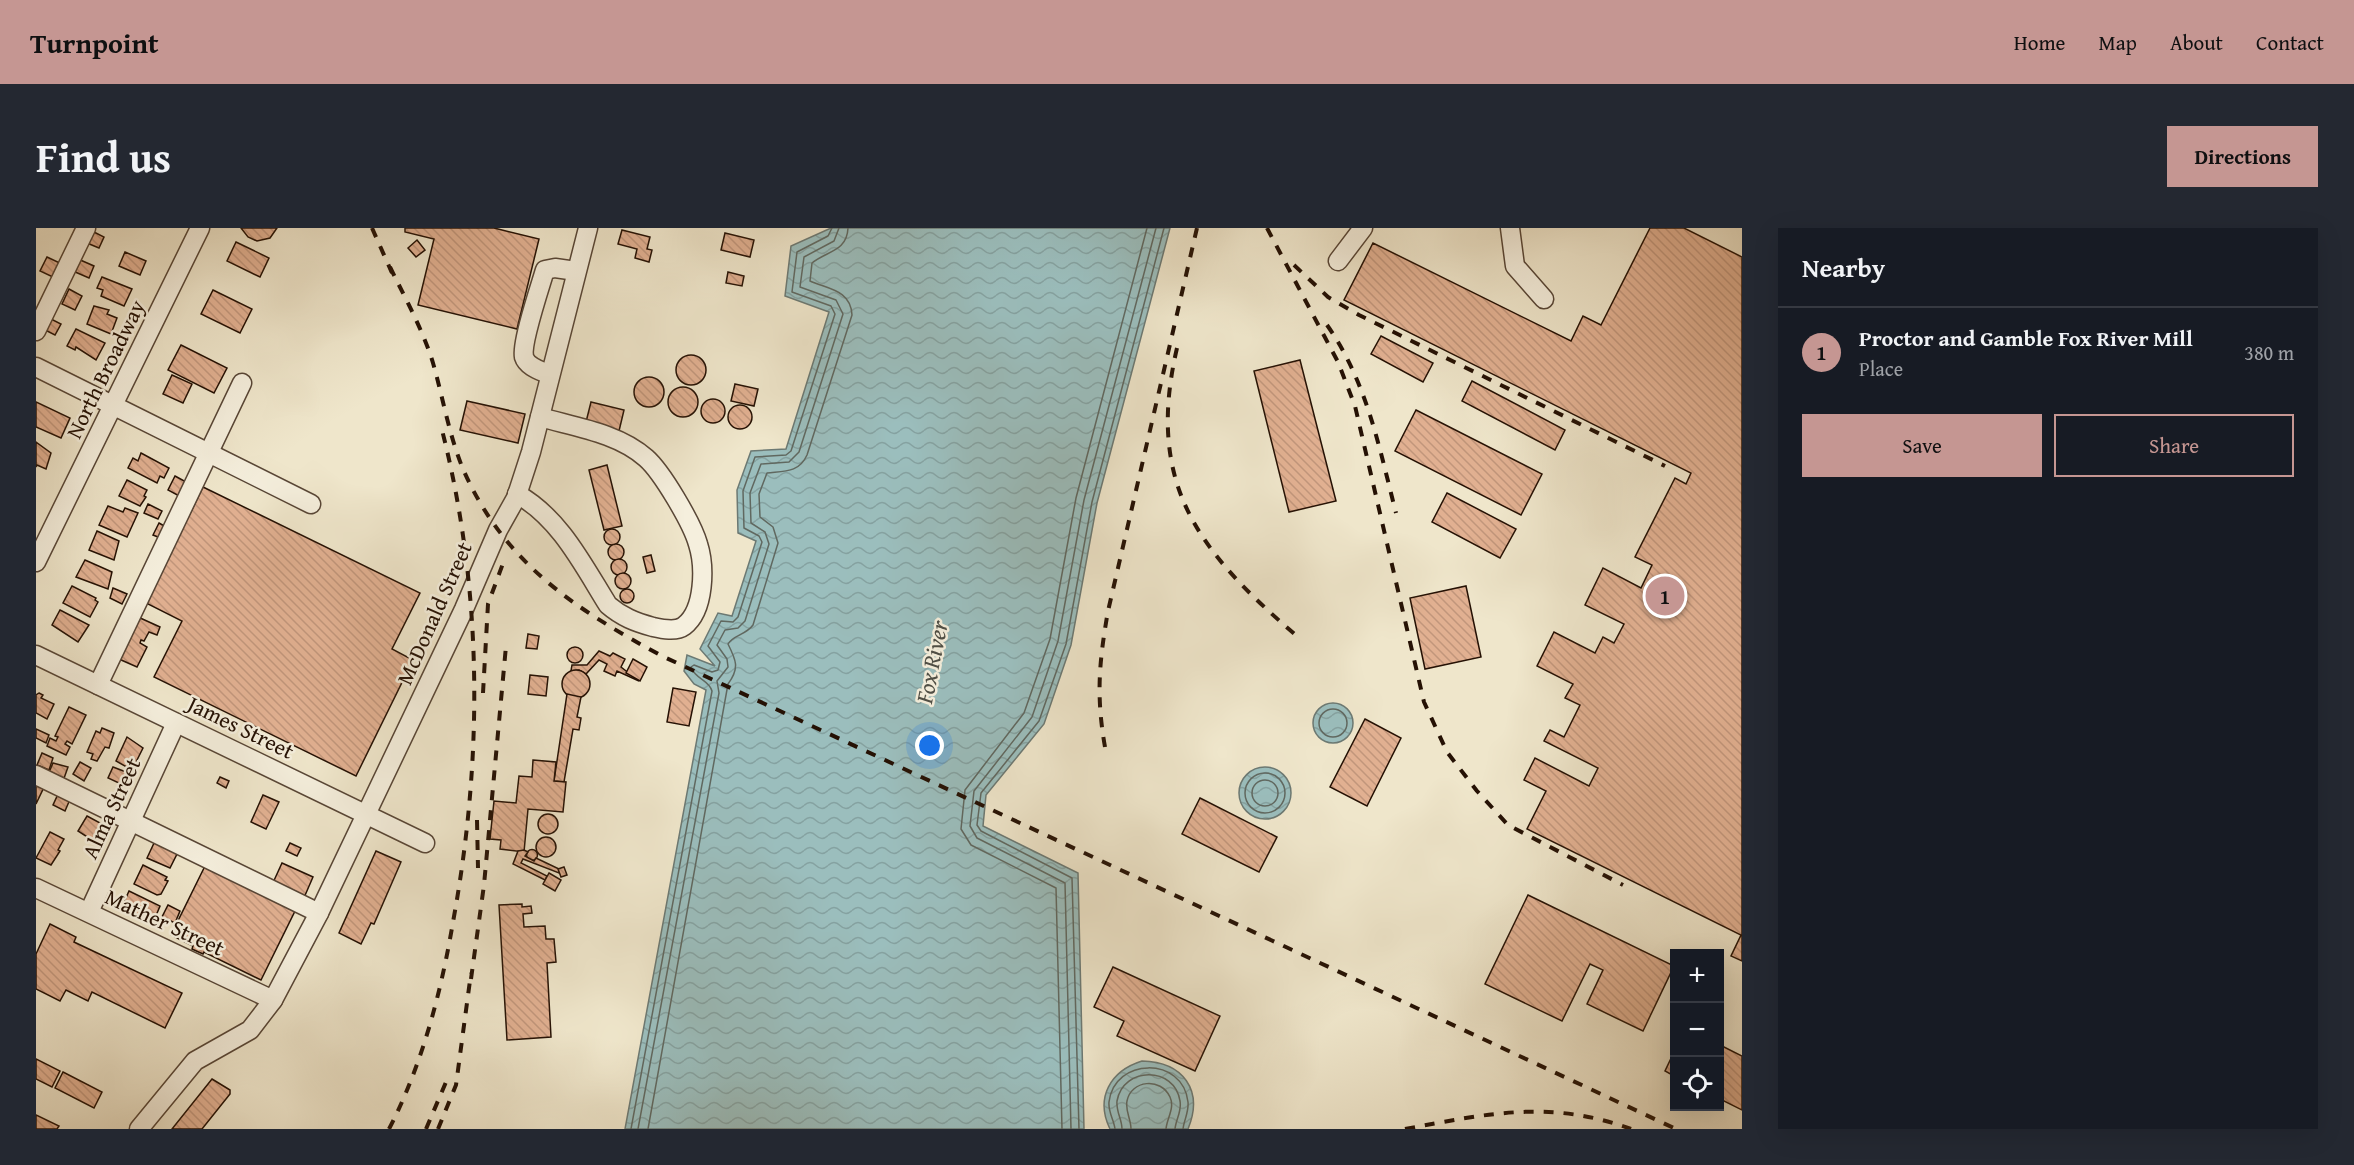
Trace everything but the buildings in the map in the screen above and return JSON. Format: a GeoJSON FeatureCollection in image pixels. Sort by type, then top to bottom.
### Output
{"type":"FeatureCollection","features":[{"type":"Feature","properties":{"kind":"street"},"geometry":{"type":"LineString","coordinates":[[36,331],[86,228]]}},
{"type":"Feature","properties":{"kind":"street","name":"North Broadway"},"geometry":{"type":"LineString","coordinates":[[36,562],[200,228]]}},
{"type":"Feature","properties":{"kind":"street","name":"McDonald Street"},"geometry":{"type":"LineString","coordinates":[[139,1129],[195,1061],[250,1030],[273,1000],[368,815],[464,609],[498,530],[517,494],[540,417],[588,228]]}},
{"type":"Feature","properties":{"kind":"street"},"geometry":{"type":"LineString","coordinates":[[1338,261],[1363,228]]}},
{"type":"Feature","properties":{"kind":"street"},"geometry":{"type":"LineString","coordinates":[[1510,228],[1515,266],[1544,299]]}},
{"type":"Feature","properties":{"kind":"street"},"geometry":{"type":"LineString","coordinates":[[550,375],[529,365],[524,357],[525,343],[545,270],[555,268],[576,272]]}},
{"type":"Feature","properties":{"kind":"street"},"geometry":{"type":"LineString","coordinates":[[36,367],[311,504]]}},
{"type":"Feature","properties":{"kind":"street"},"geometry":{"type":"LineString","coordinates":[[98,685],[215,455],[242,383]]}},
{"type":"Feature","properties":{"kind":"street"},"geometry":{"type":"LineString","coordinates":[[517,494],[536,505],[558,527],[608,605],[618,614],[631,620],[673,630],[683,627],[691,618],[700,591],[702,557],[688,521],[647,459],[618,441],[540,417]]}},
{"type":"Feature","properties":{"kind":"street","name":"James Street"},"geometry":{"type":"LineString","coordinates":[[36,655],[425,843]]}},
{"type":"Feature","properties":{"kind":"street","name":"Alma Street"},"geometry":{"type":"LineString","coordinates":[[88,912],[132,822],[176,723]]}},
{"type":"Feature","properties":{"kind":"street"},"geometry":{"type":"LineString","coordinates":[[36,775],[319,913]]}},
{"type":"Feature","properties":{"kind":"street","name":"Mather Street"},"geometry":{"type":"LineString","coordinates":[[38,894],[88,912],[273,1000]]}},
{"type":"Feature","properties":{"kind":"water","name":"Fox River"},"geometry":{"type":"Polygon","coordinates":[[[831,228],[1170,228],[1097,503],[1071,645],[1044,724],[986,795],[983,826],[1078,873],[1084,1129],[625,1129],[706,690],[694,684],[684,671],[687,655],[715,666],[700,649],[718,613],[732,616],[756,541],[738,533],[737,490],[751,451],[786,449],[829,312],[785,296],[791,246],[831,228]]]}},
{"type":"Feature","properties":{"kind":"water"},"geometry":{"type":"Polygon","coordinates":[[[1333,703],[1341,704],[1347,709],[1352,715],[1352,731],[1347,737],[1341,742],[1333,743],[1325,742],[1319,737],[1314,731],[1313,723],[1314,715],[1319,709],[1325,704],[1333,703]]]}},
{"type":"Feature","properties":{"kind":"water"},"geometry":{"type":"Polygon","coordinates":[[[1260,767],[1270,767],[1284,774],[1291,793],[1284,812],[1270,819],[1260,819],[1250,815],[1243,808],[1239,798],[1239,788],[1243,778],[1250,771],[1260,767]]]}},
{"type":"Feature","properties":{"kind":"water"},"geometry":{"type":"Polygon","coordinates":[[[1142,1061],[1169,1067],[1186,1081],[1193,1102],[1188,1129],[1110,1129],[1104,1107],[1108,1087],[1121,1071],[1142,1061]]]}},
{"type":"Feature","properties":{"kind":"railway"},"geometry":{"type":"LineString","coordinates":[[372,228],[392,273]]}},
{"type":"Feature","properties":{"kind":"railway"},"geometry":{"type":"LineString","coordinates":[[1105,747],[1100,711],[1100,679],[1108,611],[1197,228]]}},
{"type":"Feature","properties":{"kind":"railway"},"geometry":{"type":"LineString","coordinates":[[1267,228],[1338,362],[1355,406],[1424,702],[1447,752],[1477,791],[1508,825],[1623,885]]}},
{"type":"Feature","properties":{"kind":"railway"},"geometry":{"type":"LineString","coordinates":[[1294,265],[1328,297],[1359,315],[1665,466]]}},
{"type":"Feature","properties":{"kind":"railway"},"geometry":{"type":"LineString","coordinates":[[390,267],[429,351],[458,456],[480,502],[499,531],[521,557],[545,580],[600,620],[662,656],[1676,1129]]}},
{"type":"Feature","properties":{"kind":"railway"},"geometry":{"type":"LineString","coordinates":[[1327,325],[1341,347],[1362,392],[1396,513]]}},
{"type":"Feature","properties":{"kind":"railway"},"geometry":{"type":"LineString","coordinates":[[1177,348],[1169,396],[1168,439],[1175,477],[1188,512],[1208,544],[1233,575],[1298,637]]}},
{"type":"Feature","properties":{"kind":"railway"},"geometry":{"type":"LineString","coordinates":[[389,1129],[421,1054],[443,975],[463,861],[470,799],[474,737],[471,613],[465,552],[442,430]]}},
{"type":"Feature","properties":{"kind":"railway"},"geometry":{"type":"LineString","coordinates":[[483,693],[488,604],[505,558]]}},
{"type":"Feature","properties":{"kind":"railway"},"geometry":{"type":"LineString","coordinates":[[471,979],[484,885],[506,646]]}},
{"type":"Feature","properties":{"kind":"railway"},"geometry":{"type":"LineString","coordinates":[[477,820],[478,868]]}},
{"type":"Feature","properties":{"kind":"railway"},"geometry":{"type":"LineString","coordinates":[[438,1129],[456,1085],[471,973]]}},
{"type":"Feature","properties":{"kind":"railway"},"geometry":{"type":"LineString","coordinates":[[426,1129],[449,1075]]}},
{"type":"Feature","properties":{"kind":"railway"},"geometry":{"type":"LineString","coordinates":[[1405,1129],[1463,1118],[1518,1112],[1573,1114],[1631,1129]]}},
{"type":"Feature","properties":{"kind":"place","name":"Proctor and Gamble Fox River Mill"},"geometry":{"type":"Point","coordinates":[1665,596]}}]}
